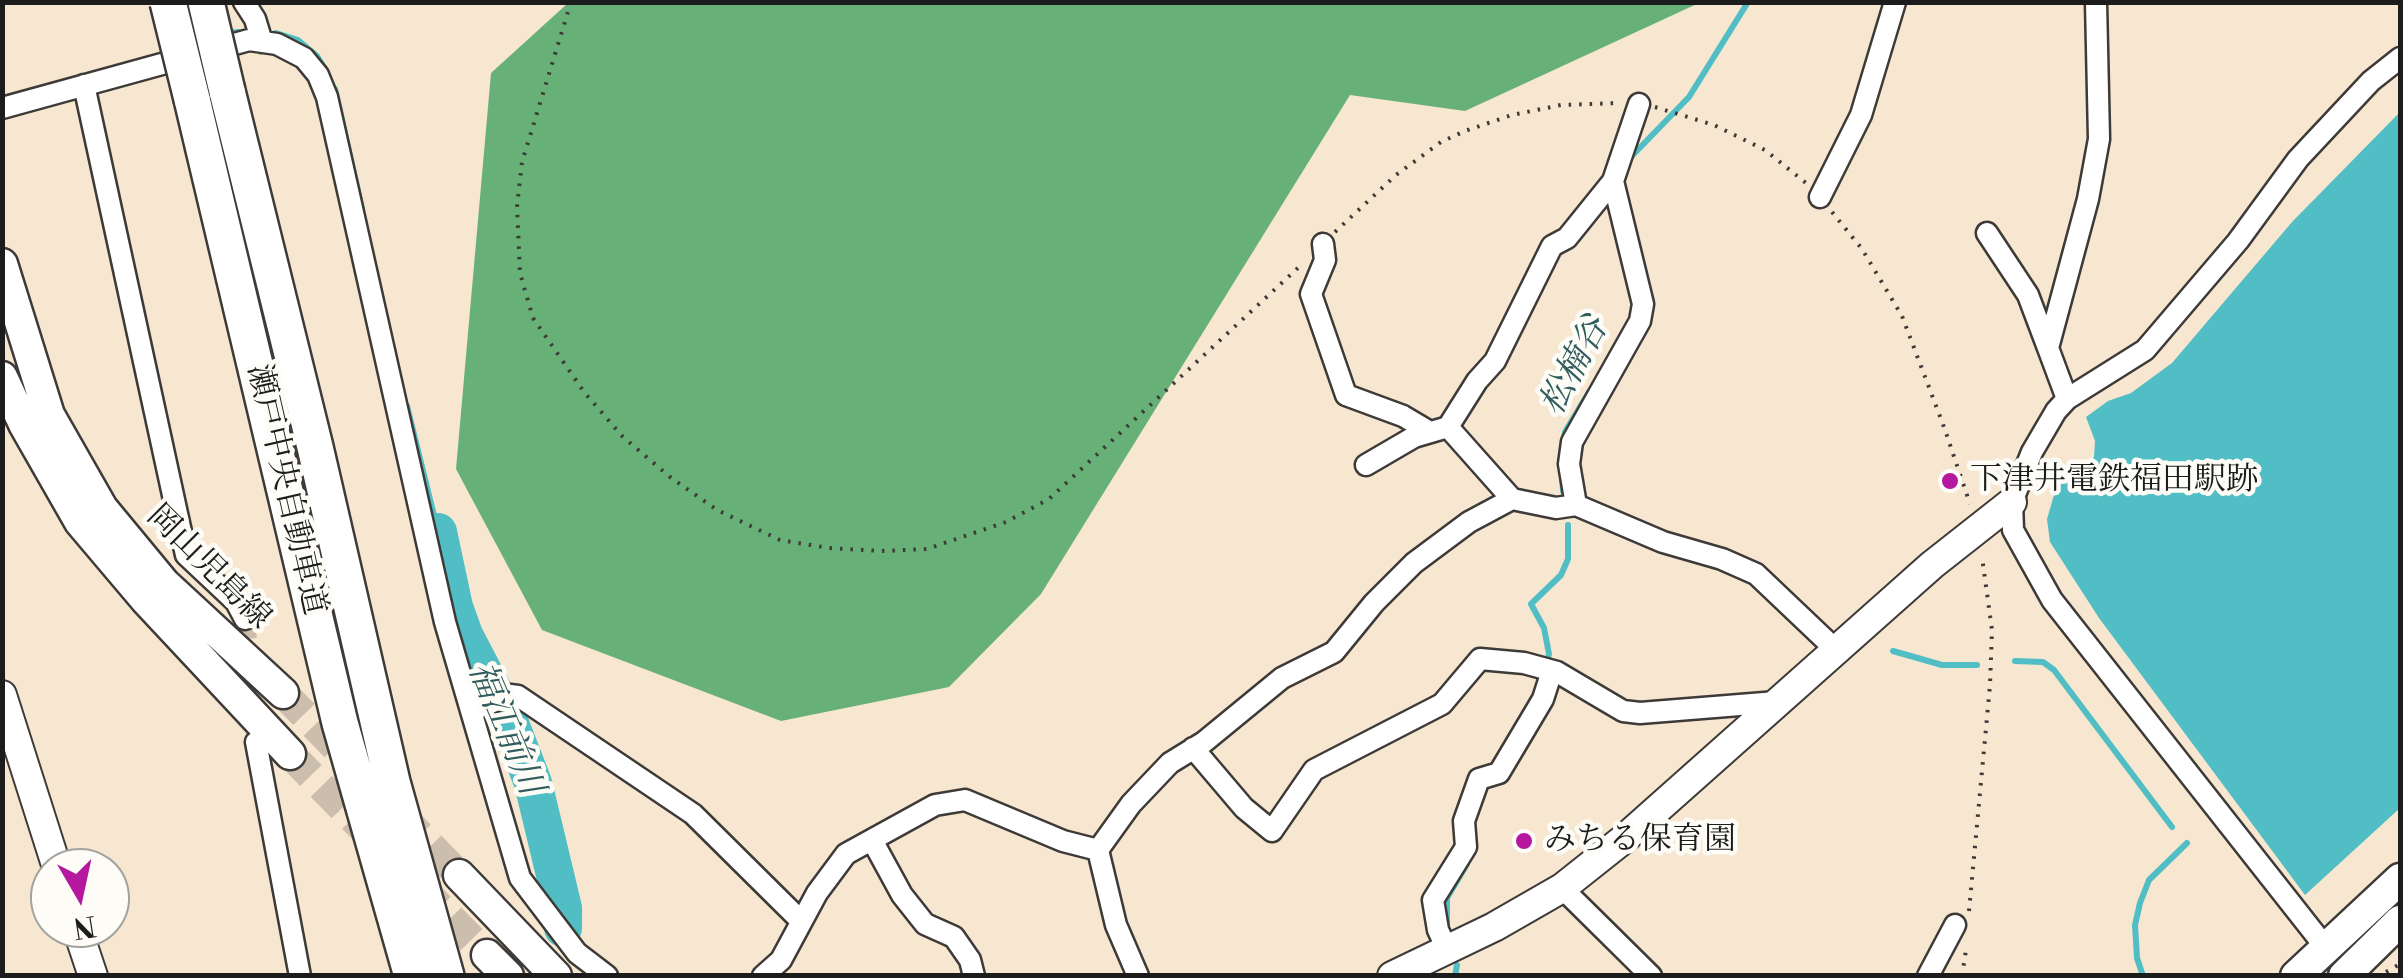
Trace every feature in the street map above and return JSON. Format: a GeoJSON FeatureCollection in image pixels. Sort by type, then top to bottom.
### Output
{"type":"FeatureCollection","features":[{"type":"Feature","properties":{"kind":"highway","name":"瀬戸中央自動車道"},"geometry":{"type":"LineString","coordinates":[[168,2],[340,722],[412,976]]}},
{"type":"Feature","properties":{"kind":"highway","name":"瀬戸中央自動車道"},"geometry":{"type":"LineString","coordinates":[[206,2],[392,782],[446,976]]}},
{"type":"Feature","properties":{"kind":"highway"},"geometry":{"type":"LineString","coordinates":[[392,782],[486,969]]}},
{"type":"Feature","properties":{"kind":"main road","name":"岡山児島線"},"geometry":{"type":"LineString","coordinates":[[2,264],[49,415],[102,508],[164,583],[283,693]]}},
{"type":"Feature","properties":{"kind":"main road","name":"岡山児島線"},"geometry":{"type":"LineString","coordinates":[[2,377],[80,522],[146,600],[290,754]]}},
{"type":"Feature","properties":{"kind":"main road"},"geometry":{"type":"LineString","coordinates":[[459,875],[556,976]]}},
{"type":"Feature","properties":{"kind":"main road"},"geometry":{"type":"LineString","coordinates":[[2296,976],[2400,879]]}},
{"type":"Feature","properties":{"kind":"main road"},"geometry":{"type":"LineString","coordinates":[[2346,975],[2400,921]]}},
{"type":"Feature","properties":{"kind":"street"},"geometry":{"type":"LineString","coordinates":[[244,2],[255,19],[262,42]]}},
{"type":"Feature","properties":{"kind":"street"},"geometry":{"type":"LineString","coordinates":[[1820,198],[1861,115],[1895,2]]}},
{"type":"Feature","properties":{"kind":"street"},"geometry":{"type":"LineString","coordinates":[[2048,348],[2088,199],[2099,139],[2096,2]]}},
{"type":"Feature","properties":{"kind":"street"},"geometry":{"type":"LineString","coordinates":[[2,108],[249,40],[276,44],[304,58],[318,75],[327,97],[445,622],[488,704],[520,878],[577,953],[607,976]]}},
{"type":"Feature","properties":{"kind":"street"},"geometry":{"type":"LineString","coordinates":[[2346,975],[2052,600],[2013,530],[2012,502],[2032,452],[2067,399],[2144,350],[2238,240],[2298,159],[2371,81],[2400,58]]}},
{"type":"Feature","properties":{"kind":"street"},"geometry":{"type":"LineString","coordinates":[[84,85],[186,556],[236,602],[245,618]]}},
{"type":"Feature","properties":{"kind":"street"},"geometry":{"type":"LineString","coordinates":[[1366,464],[1414,437],[1439,430],[1495,361],[1552,246],[1567,238],[1614,182],[1639,104]]}},
{"type":"Feature","properties":{"kind":"street"},"geometry":{"type":"LineString","coordinates":[[1576,505],[1569,464],[1572,442],[1640,321],[1643,304],[1614,182]]}},
{"type":"Feature","properties":{"kind":"street"},"geometry":{"type":"LineString","coordinates":[[1987,233],[2028,295],[2067,399]]}},
{"type":"Feature","properties":{"kind":"street"},"geometry":{"type":"LineString","coordinates":[[1324,244],[1325,260],[1310,294],[1346,395],[1439,430],[1512,498],[1556,508],[1576,505],[1663,542],[1722,559],[1756,574],[1836,650]]}},
{"type":"Feature","properties":{"kind":"street"},"geometry":{"type":"LineString","coordinates":[[1138,976],[1116,925],[1098,850],[1132,804],[1170,762],[1282,678],[1334,652],[1414,563],[1469,522],[1512,498]]}},
{"type":"Feature","properties":{"kind":"street"},"geometry":{"type":"LineString","coordinates":[[1392,976],[1562,888],[1977,528],[2012,502]]}},
{"type":"Feature","properties":{"kind":"street"},"geometry":{"type":"LineString","coordinates":[[1193,748],[1244,808],[1272,831],[1314,770],[1442,704],[1480,659],[1524,663],[1552,671],[1623,710],[1640,713],[1777,702]]}},
{"type":"Feature","properties":{"kind":"street"},"geometry":{"type":"LineString","coordinates":[[1447,950],[1438,930],[1433,900],[1466,848],[1464,821],[1479,779],[1499,774],[1542,699],[1552,671]]}},
{"type":"Feature","properties":{"kind":"street"},"geometry":{"type":"LineString","coordinates":[[2,695],[51,848]]}},
{"type":"Feature","properties":{"kind":"street"},"geometry":{"type":"LineString","coordinates":[[488,704],[518,696],[693,814],[800,920]]}},
{"type":"Feature","properties":{"kind":"street"},"geometry":{"type":"LineString","coordinates":[[256,742],[300,976]]}},
{"type":"Feature","properties":{"kind":"street"},"geometry":{"type":"LineString","coordinates":[[762,976],[782,960],[800,920],[846,854],[935,804],[965,800],[1063,842],[1098,850]]}},
{"type":"Feature","properties":{"kind":"street"},"geometry":{"type":"LineString","coordinates":[[872,840],[902,895],[925,924],[954,937],[970,960],[974,976]]}},
{"type":"Feature","properties":{"kind":"street"},"geometry":{"type":"LineString","coordinates":[[1562,888],[1651,976]]}},
{"type":"Feature","properties":{"kind":"street"},"geometry":{"type":"LineString","coordinates":[[1928,976],[1964,926]]}},
{"type":"Feature","properties":{"kind":"street"},"geometry":{"type":"LineString","coordinates":[[84,948],[93,976]]}},
{"type":"Feature","properties":{"kind":"path"},"geometry":{"type":"LineString","coordinates":[[571,2],[522,162],[518,192],[520,273],[533,318],[584,392],[623,437],[717,510],[780,540],[864,550],[928,548],[972,536],[1049,499],[1396,175],[1441,142],[1465,131],[1512,115],[1561,105],[1639,104],[1714,125],[1765,150],[1820,198],[1862,249],[1902,316],[1977,528],[1992,630],[1962,976]]}},
{"type":"Feature","properties":{"kind":"path"},"geometry":{"type":"LineString","coordinates":[[2382,976],[2400,964]]}},
{"type":"Feature","properties":{"kind":"green space"},"geometry":{"type":"Polygon","coordinates":[[[568,2],[1699,3],[1465,111],[1350,95],[1041,594],[949,687],[781,721],[542,630],[456,469],[491,73],[568,2]]]}},
{"type":"Feature","properties":{"kind":"water"},"geometry":{"type":"Polygon","coordinates":[[[2400,112],[2400,808],[2305,895],[2099,618],[2050,542],[2047,519],[2056,488],[2094,457],[2095,441],[2086,417],[2108,401],[2131,393],[2172,363],[2292,222],[2400,112]]]}},
{"type":"Feature","properties":{"kind":"waterway","name":"松楠谷"},"geometry":{"type":"LineString","coordinates":[[1628,160],[1689,97],[1748,2]]}},
{"type":"Feature","properties":{"kind":"waterway"},"geometry":{"type":"LineString","coordinates":[[223,33],[239,32]]}},
{"type":"Feature","properties":{"kind":"waterway"},"geometry":{"type":"LineString","coordinates":[[276,33],[298,40],[317,56],[325,69]]}},
{"type":"Feature","properties":{"kind":"waterway"},"geometry":{"type":"LineString","coordinates":[[335,89],[362,209]]}},
{"type":"Feature","properties":{"kind":"waterway","name":"松楠谷"},"geometry":{"type":"LineString","coordinates":[[1563,443],[1565,432],[1589,392]]}},
{"type":"Feature","properties":{"kind":"waterway"},"geometry":{"type":"LineString","coordinates":[[407,406],[438,532]]}},
{"type":"Feature","properties":{"kind":"waterway","name":"松楠谷"},"geometry":{"type":"LineString","coordinates":[[1562,475],[1563,491]]}},
{"type":"Feature","properties":{"kind":"waterway","name":"松楠谷"},"geometry":{"type":"LineString","coordinates":[[1546,665],[1549,654],[1544,628],[1531,604],[1561,575],[1568,559],[1568,525]]}},
{"type":"Feature","properties":{"kind":"waterway","name":"福江前川"},"geometry":{"type":"LineString","coordinates":[[438,532],[464,635],[509,721],[533,783],[563,908],[563,928]]}},
{"type":"Feature","properties":{"kind":"waterway"},"geometry":{"type":"LineString","coordinates":[[1893,651],[1942,665],[1977,665]]}},
{"type":"Feature","properties":{"kind":"waterway"},"geometry":{"type":"LineString","coordinates":[[2015,661],[2043,662],[2054,670],[2172,827]]}},
{"type":"Feature","properties":{"kind":"waterway"},"geometry":{"type":"LineString","coordinates":[[2143,976],[2137,958],[2135,925],[2140,903],[2149,880],[2187,843]]}},
{"type":"Feature","properties":{"kind":"waterway","name":"松楠谷"},"geometry":{"type":"LineString","coordinates":[[1447,927],[1447,898],[1467,864]]}},
{"type":"Feature","properties":{"kind":"waterway","name":"松楠谷"},"geometry":{"type":"LineString","coordinates":[[1455,976],[1457,965]]}},
{"type":"Feature","properties":{"kind":"tunnel"},"geometry":{"type":"LineString","coordinates":[[245,619],[254,716]]}},
{"type":"Feature","properties":{"kind":"tunnel"},"geometry":{"type":"LineString","coordinates":[[283,693],[354,766]]}},
{"type":"Feature","properties":{"kind":"tunnel"},"geometry":{"type":"LineString","coordinates":[[290,754],[373,839]]}},
{"type":"Feature","properties":{"kind":"tunnel"},"geometry":{"type":"LineString","coordinates":[[399,814],[459,875]]}},
{"type":"Feature","properties":{"kind":"tunnel"},"geometry":{"type":"LineString","coordinates":[[419,886],[487,955]]}},
{"type":"Feature","properties":{"kind":"place","name":"下津井電鉄福田駅跡"},"geometry":{"type":"Point","coordinates":[1950,481]}},
{"type":"Feature","properties":{"kind":"place","name":"みちる保育園"},"geometry":{"type":"Point","coordinates":[1524,841]}}]}
